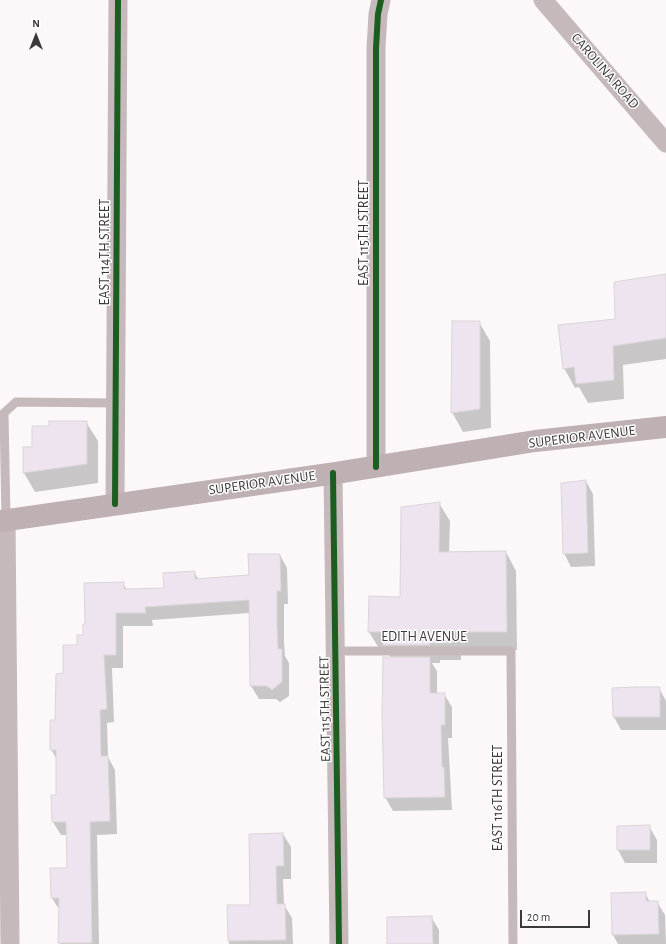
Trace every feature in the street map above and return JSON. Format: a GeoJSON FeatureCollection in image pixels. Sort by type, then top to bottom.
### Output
{"type":"FeatureCollection","features":[{"type":"Feature","properties":{"kind":"main road","name":"SUPERIOR AVENUE"},"geometry":{"type":"LineString","coordinates":[[3,521],[376,467],[535,442],[666,427]]}},
{"type":"Feature","properties":{"kind":"street","name":"EAST 114TH STREET"},"geometry":{"type":"LineString","coordinates":[[115,504],[118,0]]}},
{"type":"Feature","properties":{"kind":"street","name":"EAST 115TH STREET"},"geometry":{"type":"LineString","coordinates":[[376,467],[376,32],[381,0]]}},
{"type":"Feature","properties":{"kind":"street","name":"CAROLINA ROAD"},"geometry":{"type":"LineString","coordinates":[[543,0],[666,143]]}},
{"type":"Feature","properties":{"kind":"street","name":"EAST 115TH STREET"},"geometry":{"type":"LineString","coordinates":[[333,473],[339,944]]}},
{"type":"Feature","properties":{"kind":"street"},"geometry":{"type":"LineString","coordinates":[[3,521],[10,944]]}},
{"type":"Feature","properties":{"kind":"lane"},"geometry":{"type":"LineString","coordinates":[[3,521],[4,413],[16,402],[116,403]]}},
{"type":"Feature","properties":{"kind":"lane","name":"EDITH AVENUE"},"geometry":{"type":"LineString","coordinates":[[336,651],[511,651]]}},
{"type":"Feature","properties":{"kind":"lane","name":"EAST 116TH STREET"},"geometry":{"type":"LineString","coordinates":[[511,651],[514,944]]}},
{"type":"Feature","properties":{"kind":"building"},"geometry":{"type":"Polygon","coordinates":[[[666,274],[666,338],[613,346],[614,380],[576,384],[574,367],[563,369],[558,325],[615,319],[614,282],[666,274]]]}},
{"type":"Feature","properties":{"kind":"building"},"geometry":{"type":"Polygon","coordinates":[[[452,321],[480,321],[480,409],[451,413],[452,321]]]}},
{"type":"Feature","properties":{"kind":"building"},"geometry":{"type":"Polygon","coordinates":[[[49,421],[87,421],[87,464],[23,473],[23,447],[32,447],[32,426],[49,426],[49,421]]]}},
{"type":"Feature","properties":{"kind":"building"},"geometry":{"type":"Polygon","coordinates":[[[586,480],[588,553],[563,554],[561,483],[586,480]]]}},
{"type":"Feature","properties":{"kind":"building"},"geometry":{"type":"Polygon","coordinates":[[[440,502],[439,552],[506,551],[507,632],[452,632],[452,643],[430,643],[430,645],[383,645],[382,632],[368,632],[369,596],[400,597],[401,507],[440,502]]]}},
{"type":"Feature","properties":{"kind":"building"},"geometry":{"type":"Polygon","coordinates":[[[248,554],[280,554],[281,591],[277,591],[277,627],[278,649],[282,649],[282,682],[272,690],[267,686],[250,686],[249,600],[145,607],[146,613],[116,613],[116,655],[104,655],[107,709],[100,710],[101,756],[108,756],[110,821],[90,822],[92,943],[58,943],[59,898],[51,898],[50,868],[67,868],[66,822],[52,822],[51,795],[56,795],[56,750],[50,750],[50,720],[55,720],[56,674],[63,673],[63,645],[77,645],[77,635],[83,635],[83,624],[85,624],[84,583],[124,582],[124,589],[164,588],[163,573],[195,571],[195,579],[249,575],[248,554]]]}},
{"type":"Feature","properties":{"kind":"building"},"geometry":{"type":"Polygon","coordinates":[[[383,657],[430,657],[430,693],[445,693],[445,725],[441,725],[442,767],[444,767],[445,797],[384,798],[382,716],[383,657]]]}},
{"type":"Feature","properties":{"kind":"building"},"geometry":{"type":"Polygon","coordinates":[[[660,687],[660,717],[613,717],[612,688],[660,687]]]}},
{"type":"Feature","properties":{"kind":"building"},"geometry":{"type":"Polygon","coordinates":[[[650,825],[650,850],[617,850],[617,826],[650,825]]]}},
{"type":"Feature","properties":{"kind":"building"},"geometry":{"type":"Polygon","coordinates":[[[283,833],[284,866],[276,866],[277,904],[285,904],[286,940],[228,941],[227,905],[250,905],[249,834],[283,833]]]}},
{"type":"Feature","properties":{"kind":"building"},"geometry":{"type":"Polygon","coordinates":[[[646,892],[646,901],[658,901],[659,934],[612,935],[611,893],[646,892]]]}},
{"type":"Feature","properties":{"kind":"building"},"geometry":{"type":"Polygon","coordinates":[[[432,916],[433,944],[387,944],[387,917],[432,916]]]}},
{"type":"Feature","properties":{"kind":"cycle path"},"geometry":{"type":"LineString","coordinates":[[115,504],[118,0]]}},
{"type":"Feature","properties":{"kind":"cycle path"},"geometry":{"type":"LineString","coordinates":[[376,467],[376,48],[378,14],[381,0]]}},
{"type":"Feature","properties":{"kind":"cycle path"},"geometry":{"type":"LineString","coordinates":[[333,473],[339,944]]}}]}
